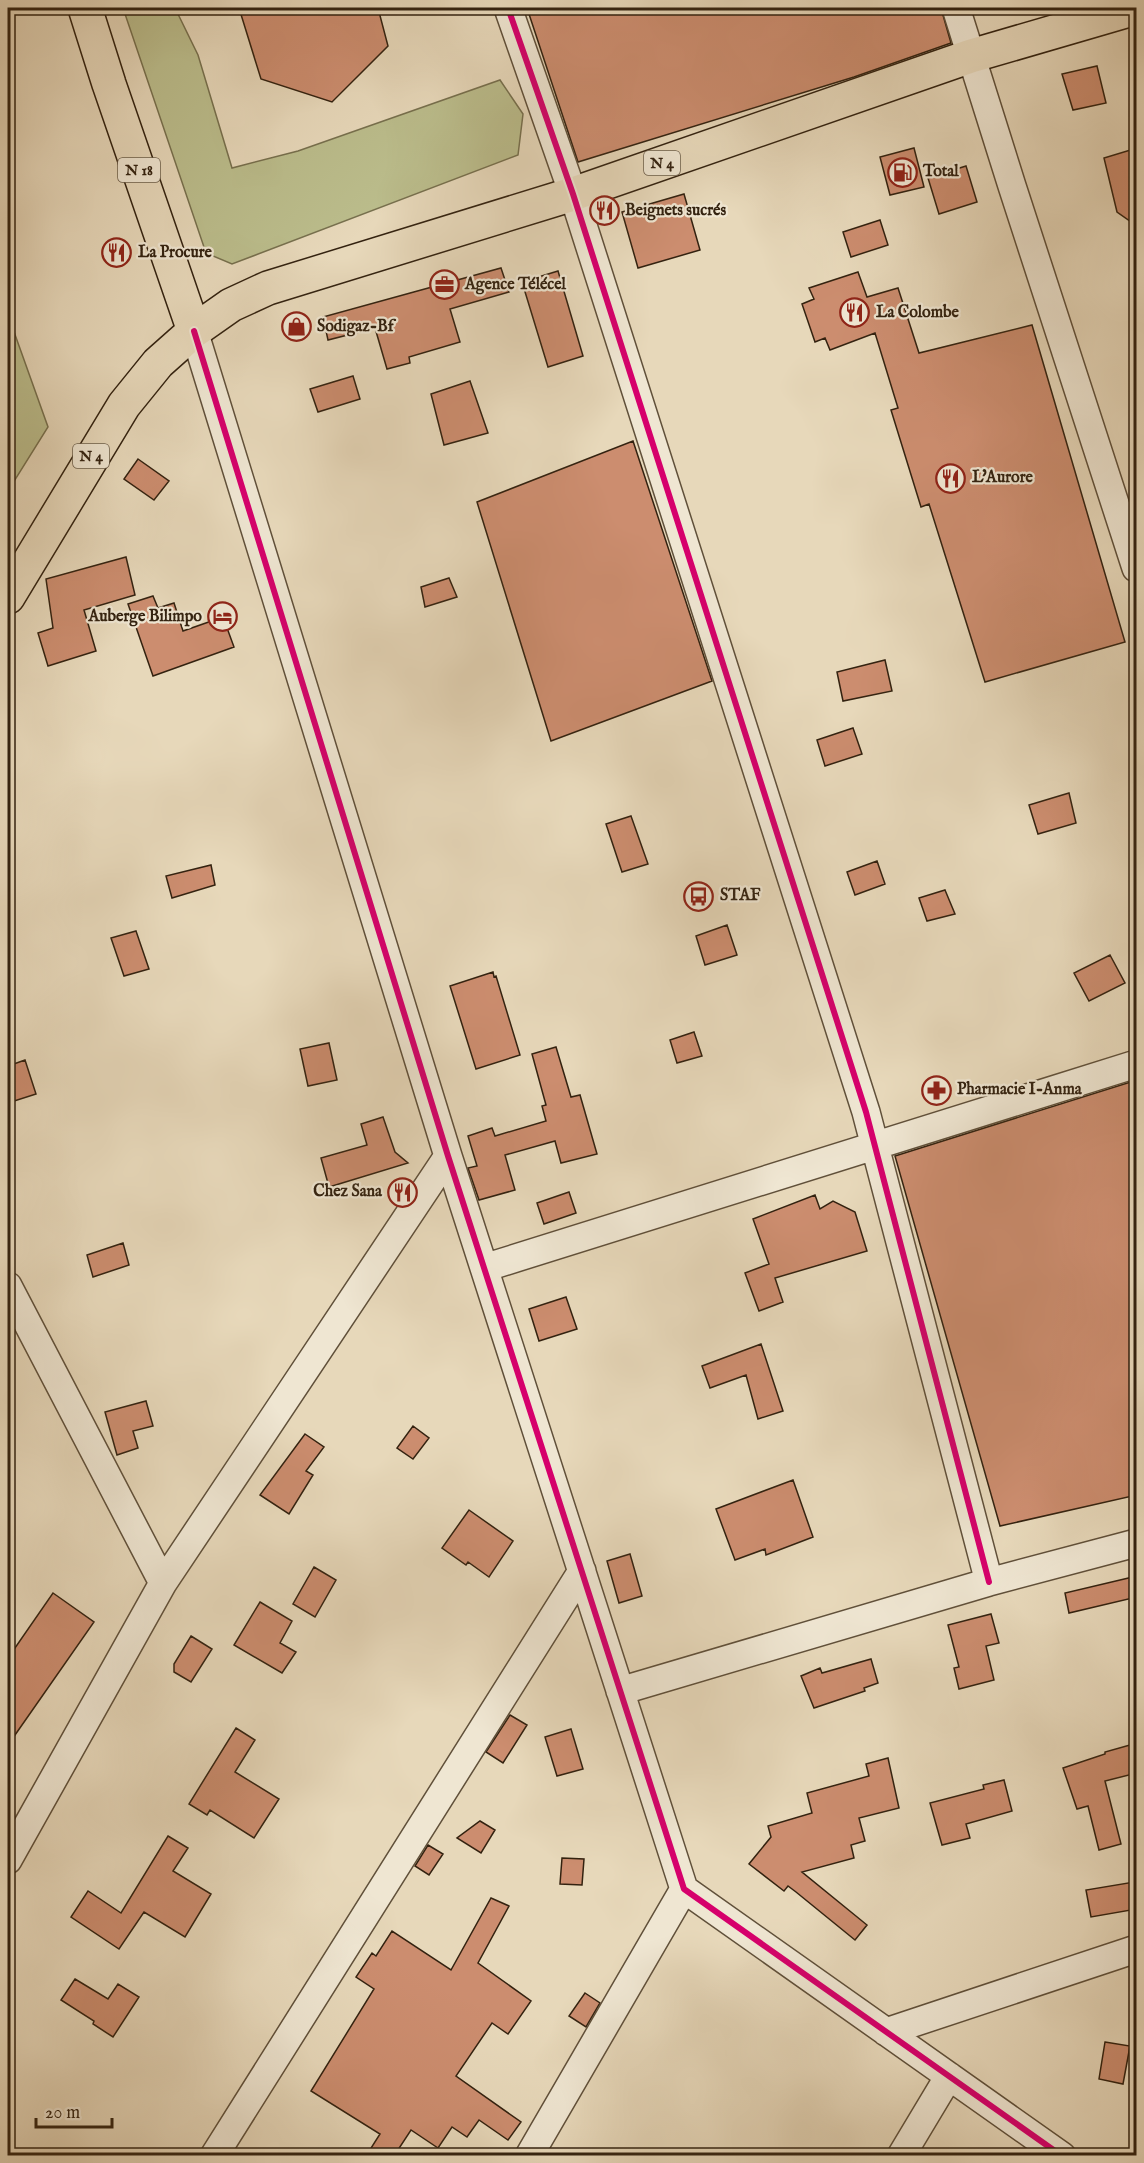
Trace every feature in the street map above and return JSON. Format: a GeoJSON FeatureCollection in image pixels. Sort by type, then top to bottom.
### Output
{"type":"FeatureCollection","features":[{"type":"Feature","properties":{"kind":"highway","name":"N 18"},"geometry":{"type":"LineString","coordinates":[[85,8],[194,331]]}},
{"type":"Feature","properties":{"kind":"highway","name":"N 4"},"geometry":{"type":"LineString","coordinates":[[8,597],[124,405],[158,363],[194,331],[231,305],[268,288],[573,194],[971,56],[1137,8]]}},
{"type":"Feature","properties":{"kind":"street"},"geometry":{"type":"LineString","coordinates":[[508,8],[573,194],[862,1101],[989,1582]]}},
{"type":"Feature","properties":{"kind":"street"},"geometry":{"type":"LineString","coordinates":[[956,8],[1137,568]]}},
{"type":"Feature","properties":{"kind":"street"},"geometry":{"type":"LineString","coordinates":[[194,331],[448,1155],[684,1889],[1062,2156]]}},
{"type":"Feature","properties":{"kind":"street"},"geometry":{"type":"LineString","coordinates":[[484,1268],[1137,1064]]}},
{"type":"Feature","properties":{"kind":"street"},"geometry":{"type":"LineString","coordinates":[[8,1860],[163,1583],[448,1155]]}},
{"type":"Feature","properties":{"kind":"street"},"geometry":{"type":"LineString","coordinates":[[8,1286],[163,1583]]}},
{"type":"Feature","properties":{"kind":"street"},"geometry":{"type":"LineString","coordinates":[[620,1691],[989,1582],[1137,1543]]}},
{"type":"Feature","properties":{"kind":"street"},"geometry":{"type":"LineString","coordinates":[[214,2156],[582,1571]]}},
{"type":"Feature","properties":{"kind":"street"},"geometry":{"type":"LineString","coordinates":[[529,2156],[684,1889]]}},
{"type":"Feature","properties":{"kind":"street"},"geometry":{"type":"LineString","coordinates":[[886,2032],[1137,1949]]}},
{"type":"Feature","properties":{"kind":"street"},"geometry":{"type":"LineString","coordinates":[[901,2156],[949,2076]]}},
{"type":"Feature","properties":{"kind":"green space"},"geometry":{"type":"Polygon","coordinates":[[[123,8],[175,8],[198,55],[232,168],[298,151],[500,80],[523,114],[518,155],[232,264],[206,253],[123,8]]]}},
{"type":"Feature","properties":{"kind":"green space"},"geometry":{"type":"Polygon","coordinates":[[[8,315],[48,427],[8,491],[8,315]]]}},
{"type":"Feature","properties":{"kind":"building"},"geometry":{"type":"Polygon","coordinates":[[[239,8],[378,8],[388,46],[332,102],[261,79],[239,8]]]}},
{"type":"Feature","properties":{"kind":"building"},"geometry":{"type":"Polygon","coordinates":[[[527,8],[941,8],[951,43],[854,77],[578,162],[527,8]]]}},
{"type":"Feature","properties":{"kind":"building"},"geometry":{"type":"Polygon","coordinates":[[[1097,66],[1106,103],[1073,110],[1062,74],[1097,66]]]}},
{"type":"Feature","properties":{"kind":"building","name":"Total"},"geometry":{"type":"Polygon","coordinates":[[[914,148],[924,187],[890,195],[880,157],[914,148]]]}},
{"type":"Feature","properties":{"kind":"building"},"geometry":{"type":"Polygon","coordinates":[[[1137,148],[1137,226],[1117,212],[1104,158],[1137,148]]]}},
{"type":"Feature","properties":{"kind":"building"},"geometry":{"type":"Polygon","coordinates":[[[966,166],[977,202],[939,214],[928,178],[966,166]]]}},
{"type":"Feature","properties":{"kind":"building"},"geometry":{"type":"Polygon","coordinates":[[[684,194],[700,250],[638,268],[622,212],[684,194]]]}},
{"type":"Feature","properties":{"kind":"building"},"geometry":{"type":"Polygon","coordinates":[[[880,220],[888,245],[851,257],[843,232],[880,220]]]}},
{"type":"Feature","properties":{"kind":"building"},"geometry":{"type":"Polygon","coordinates":[[[501,268],[509,292],[450,309],[460,342],[409,357],[410,363],[387,369],[375,328],[328,340],[323,317],[501,268]]]}},
{"type":"Feature","properties":{"kind":"building"},"geometry":{"type":"Polygon","coordinates":[[[558,271],[583,356],[548,367],[522,282],[558,271]]]}},
{"type":"Feature","properties":{"kind":"building"},"geometry":{"type":"Polygon","coordinates":[[[858,272],[867,297],[898,288],[919,353],[1032,325],[1125,642],[985,682],[929,504],[921,507],[891,410],[898,408],[875,333],[830,350],[825,338],[815,342],[802,304],[814,299],[809,288],[858,272]]]}},
{"type":"Feature","properties":{"kind":"building"},"geometry":{"type":"Polygon","coordinates":[[[353,376],[360,399],[318,412],[310,389],[353,376]]]}},
{"type":"Feature","properties":{"kind":"building"},"geometry":{"type":"Polygon","coordinates":[[[470,381],[488,433],[444,445],[431,394],[470,381]]]}},
{"type":"Feature","properties":{"kind":"building"},"geometry":{"type":"Polygon","coordinates":[[[633,441],[712,681],[551,741],[477,502],[633,441]]]}},
{"type":"Feature","properties":{"kind":"building"},"geometry":{"type":"Polygon","coordinates":[[[138,459],[169,481],[154,500],[124,479],[138,459]]]}},
{"type":"Feature","properties":{"kind":"building"},"geometry":{"type":"Polygon","coordinates":[[[126,557],[135,595],[84,610],[96,651],[48,666],[38,633],[53,628],[46,579],[126,557]]]}},
{"type":"Feature","properties":{"kind":"building"},"geometry":{"type":"Polygon","coordinates":[[[449,578],[457,597],[425,607],[421,587],[449,578]]]}},
{"type":"Feature","properties":{"kind":"building"},"geometry":{"type":"Polygon","coordinates":[[[153,596],[158,608],[174,603],[183,631],[223,617],[234,647],[153,676],[128,604],[153,596]]]}},
{"type":"Feature","properties":{"kind":"building"},"geometry":{"type":"Polygon","coordinates":[[[885,660],[892,691],[843,701],[837,672],[885,660]]]}},
{"type":"Feature","properties":{"kind":"building"},"geometry":{"type":"Polygon","coordinates":[[[853,728],[862,754],[825,766],[817,740],[853,728]]]}},
{"type":"Feature","properties":{"kind":"building"},"geometry":{"type":"Polygon","coordinates":[[[1069,793],[1076,823],[1038,834],[1029,805],[1069,793]]]}},
{"type":"Feature","properties":{"kind":"building"},"geometry":{"type":"Polygon","coordinates":[[[631,816],[648,864],[622,872],[606,824],[631,816]]]}},
{"type":"Feature","properties":{"kind":"building"},"geometry":{"type":"Polygon","coordinates":[[[877,861],[885,884],[855,895],[847,872],[877,861]]]}},
{"type":"Feature","properties":{"kind":"building"},"geometry":{"type":"Polygon","coordinates":[[[211,865],[215,885],[172,898],[166,876],[211,865]]]}},
{"type":"Feature","properties":{"kind":"building"},"geometry":{"type":"Polygon","coordinates":[[[945,890],[955,914],[927,921],[919,898],[945,890]]]}},
{"type":"Feature","properties":{"kind":"building"},"geometry":{"type":"Polygon","coordinates":[[[727,925],[737,955],[705,965],[696,936],[727,925]]]}},
{"type":"Feature","properties":{"kind":"building"},"geometry":{"type":"Polygon","coordinates":[[[136,931],[149,969],[124,976],[111,938],[136,931]]]}},
{"type":"Feature","properties":{"kind":"building"},"geometry":{"type":"Polygon","coordinates":[[[1110,955],[1125,983],[1089,1001],[1074,973],[1110,955]]]}},
{"type":"Feature","properties":{"kind":"building"},"geometry":{"type":"Polygon","coordinates":[[[493,972],[520,1055],[476,1069],[450,986],[493,972]]]}},
{"type":"Feature","properties":{"kind":"building"},"geometry":{"type":"Polygon","coordinates":[[[694,1032],[702,1056],[677,1063],[670,1040],[694,1032]]]}},
{"type":"Feature","properties":{"kind":"building"},"geometry":{"type":"Polygon","coordinates":[[[329,1043],[337,1080],[308,1086],[300,1049],[329,1043]]]}},
{"type":"Feature","properties":{"kind":"building"},"geometry":{"type":"Polygon","coordinates":[[[556,1047],[571,1097],[580,1095],[597,1154],[561,1163],[555,1141],[505,1155],[515,1190],[479,1200],[468,1168],[477,1166],[468,1136],[492,1128],[495,1136],[546,1121],[542,1106],[546,1105],[532,1054],[556,1047]]]}},
{"type":"Feature","properties":{"kind":"building"},"geometry":{"type":"Polygon","coordinates":[[[25,1060],[36,1094],[8,1103],[8,1066],[25,1060]]]}},
{"type":"Feature","properties":{"kind":"building"},"geometry":{"type":"Polygon","coordinates":[[[1137,1080],[1137,1495],[1000,1526],[895,1156],[1137,1080]]]}},
{"type":"Feature","properties":{"kind":"building"},"geometry":{"type":"Polygon","coordinates":[[[383,1117],[395,1152],[408,1163],[329,1187],[321,1158],[367,1145],[361,1124],[383,1117]]]}},
{"type":"Feature","properties":{"kind":"building"},"geometry":{"type":"Polygon","coordinates":[[[569,1192],[576,1213],[544,1224],[537,1203],[569,1192]]]}},
{"type":"Feature","properties":{"kind":"building"},"geometry":{"type":"Polygon","coordinates":[[[815,1195],[820,1209],[833,1201],[855,1212],[867,1251],[775,1278],[783,1302],[759,1311],[745,1273],[769,1264],[753,1219],[815,1195]]]}},
{"type":"Feature","properties":{"kind":"building"},"geometry":{"type":"Polygon","coordinates":[[[123,1243],[129,1265],[93,1277],[87,1255],[123,1243]]]}},
{"type":"Feature","properties":{"kind":"building"},"geometry":{"type":"Polygon","coordinates":[[[566,1297],[577,1329],[539,1341],[529,1309],[566,1297]]]}},
{"type":"Feature","properties":{"kind":"building"},"geometry":{"type":"Polygon","coordinates":[[[761,1344],[783,1411],[758,1419],[746,1375],[710,1388],[702,1366],[761,1344]]]}},
{"type":"Feature","properties":{"kind":"building"},"geometry":{"type":"Polygon","coordinates":[[[146,1401],[153,1426],[133,1431],[138,1448],[117,1455],[105,1412],[146,1401]]]}},
{"type":"Feature","properties":{"kind":"building"},"geometry":{"type":"Polygon","coordinates":[[[413,1426],[429,1438],[413,1459],[397,1448],[413,1426]]]}},
{"type":"Feature","properties":{"kind":"building"},"geometry":{"type":"Polygon","coordinates":[[[305,1434],[324,1447],[306,1471],[313,1475],[289,1514],[260,1495],[305,1434]]]}},
{"type":"Feature","properties":{"kind":"building"},"geometry":{"type":"Polygon","coordinates":[[[793,1480],[813,1537],[766,1555],[765,1549],[735,1560],[716,1509],[793,1480]]]}},
{"type":"Feature","properties":{"kind":"building"},"geometry":{"type":"Polygon","coordinates":[[[469,1510],[513,1541],[489,1577],[468,1562],[466,1565],[442,1548],[469,1510]]]}},
{"type":"Feature","properties":{"kind":"building"},"geometry":{"type":"Polygon","coordinates":[[[630,1554],[642,1596],[619,1603],[607,1561],[630,1554]]]}},
{"type":"Feature","properties":{"kind":"building"},"geometry":{"type":"Polygon","coordinates":[[[314,1567],[336,1580],[315,1617],[293,1604],[314,1567]]]}},
{"type":"Feature","properties":{"kind":"building"},"geometry":{"type":"Polygon","coordinates":[[[1137,1576],[1137,1597],[1069,1613],[1065,1593],[1137,1576]]]}},
{"type":"Feature","properties":{"kind":"building"},"geometry":{"type":"Polygon","coordinates":[[[53,1593],[94,1622],[8,1745],[8,1658],[53,1593]]]}},
{"type":"Feature","properties":{"kind":"building"},"geometry":{"type":"Polygon","coordinates":[[[260,1602],[292,1621],[280,1643],[296,1652],[282,1673],[234,1645],[260,1602]]]}},
{"type":"Feature","properties":{"kind":"building"},"geometry":{"type":"Polygon","coordinates":[[[991,1614],[999,1643],[986,1646],[994,1680],[959,1689],[954,1668],[959,1667],[948,1625],[991,1614]]]}},
{"type":"Feature","properties":{"kind":"building"},"geometry":{"type":"Polygon","coordinates":[[[191,1636],[212,1649],[191,1682],[174,1672],[174,1664],[191,1636]]]}},
{"type":"Feature","properties":{"kind":"building"},"geometry":{"type":"Polygon","coordinates":[[[871,1659],[878,1683],[864,1688],[865,1691],[814,1708],[801,1676],[820,1668],[822,1673],[871,1659]]]}},
{"type":"Feature","properties":{"kind":"building"},"geometry":{"type":"Polygon","coordinates":[[[510,1715],[527,1725],[503,1763],[486,1752],[510,1715]]]}},
{"type":"Feature","properties":{"kind":"building"},"geometry":{"type":"Polygon","coordinates":[[[236,1728],[255,1740],[235,1772],[279,1799],[254,1838],[210,1810],[207,1815],[189,1804],[236,1728]]]}},
{"type":"Feature","properties":{"kind":"building"},"geometry":{"type":"Polygon","coordinates":[[[571,1729],[583,1769],[557,1776],[545,1737],[571,1729]]]}},
{"type":"Feature","properties":{"kind":"building"},"geometry":{"type":"Polygon","coordinates":[[[1137,1743],[1137,1773],[1105,1781],[1121,1844],[1099,1850],[1088,1806],[1077,1809],[1063,1768],[1137,1743]]]}},
{"type":"Feature","properties":{"kind":"building"},"geometry":{"type":"Polygon","coordinates":[[[888,1758],[899,1808],[859,1818],[865,1841],[851,1845],[854,1858],[802,1872],[867,1925],[855,1940],[788,1886],[784,1891],[749,1864],[771,1837],[768,1826],[812,1813],[807,1793],[869,1776],[866,1764],[888,1758]]]}},
{"type":"Feature","properties":{"kind":"building"},"geometry":{"type":"Polygon","coordinates":[[[1004,1780],[1012,1811],[966,1824],[970,1838],[942,1845],[930,1803],[984,1789],[983,1785],[1004,1780]]]}},
{"type":"Feature","properties":{"kind":"building"},"geometry":{"type":"Polygon","coordinates":[[[480,1821],[495,1830],[481,1853],[457,1838],[480,1821]]]}},
{"type":"Feature","properties":{"kind":"building"},"geometry":{"type":"Polygon","coordinates":[[[168,1836],[188,1848],[173,1871],[211,1894],[185,1937],[144,1912],[119,1949],[71,1917],[88,1891],[121,1913],[168,1836]]]}},
{"type":"Feature","properties":{"kind":"building"},"geometry":{"type":"Polygon","coordinates":[[[428,1845],[443,1854],[429,1875],[415,1866],[428,1845]]]}},
{"type":"Feature","properties":{"kind":"building"},"geometry":{"type":"Polygon","coordinates":[[[562,1858],[584,1859],[582,1885],[560,1884],[562,1858]]]}},
{"type":"Feature","properties":{"kind":"building"},"geometry":{"type":"Polygon","coordinates":[[[1134,1882],[1137,1909],[1091,1917],[1086,1890],[1134,1882]]]}},
{"type":"Feature","properties":{"kind":"building"},"geometry":{"type":"Polygon","coordinates":[[[491,1898],[509,1906],[478,1963],[531,2001],[508,2034],[492,2023],[456,2076],[521,2122],[508,2140],[479,2120],[467,2137],[452,2127],[438,2148],[411,2130],[394,2156],[366,2156],[380,2134],[311,2091],[374,1989],[356,1977],[372,1953],[376,1956],[392,1931],[451,1970],[491,1898]]]}},
{"type":"Feature","properties":{"kind":"building"},"geometry":{"type":"Polygon","coordinates":[[[75,1979],[108,1999],[118,1984],[139,1997],[113,2037],[93,2024],[94,2021],[61,2000],[75,1979]]]}},
{"type":"Feature","properties":{"kind":"building"},"geometry":{"type":"Polygon","coordinates":[[[585,1993],[600,2003],[586,2027],[569,2016],[585,1993]]]}},
{"type":"Feature","properties":{"kind":"building"},"geometry":{"type":"Polygon","coordinates":[[[1105,2042],[1130,2046],[1123,2084],[1099,2079],[1105,2042]]]}},
{"type":"Feature","properties":{"kind":"cycle path"},"geometry":{"type":"LineString","coordinates":[[508,8],[573,194],[866,1112],[989,1582]]}},
{"type":"Feature","properties":{"kind":"cycle path"},"geometry":{"type":"LineString","coordinates":[[194,331],[448,1156],[684,1889],[1062,2156]]}},
{"type":"Feature","properties":{"kind":"place","name":"Total"},"geometry":{"type":"Point","coordinates":[902,172]}},
{"type":"Feature","properties":{"kind":"place","name":"Beignets sucrés"},"geometry":{"type":"Point","coordinates":[604,211]}},
{"type":"Feature","properties":{"kind":"place","name":"La Procure"},"geometry":{"type":"Point","coordinates":[117,253]}},
{"type":"Feature","properties":{"kind":"place","name":"Agence Télécel"},"geometry":{"type":"Point","coordinates":[444,285]}},
{"type":"Feature","properties":{"kind":"place","name":"La Colombe"},"geometry":{"type":"Point","coordinates":[855,313]}},
{"type":"Feature","properties":{"kind":"place","name":"Sodigaz-Bf"},"geometry":{"type":"Point","coordinates":[296,327]}},
{"type":"Feature","properties":{"kind":"place","name":"L'Aurore"},"geometry":{"type":"Point","coordinates":[951,478]}},
{"type":"Feature","properties":{"kind":"place","name":"Auberge Bilimpo"},"geometry":{"type":"Point","coordinates":[223,617]}},
{"type":"Feature","properties":{"kind":"place","name":"STAF"},"geometry":{"type":"Point","coordinates":[699,896]}},
{"type":"Feature","properties":{"kind":"place","name":"Pharmacie I-Anma"},"geometry":{"type":"Point","coordinates":[936,1090]}},
{"type":"Feature","properties":{"kind":"place","name":"Chez Sana"},"geometry":{"type":"Point","coordinates":[403,1192]}}]}
